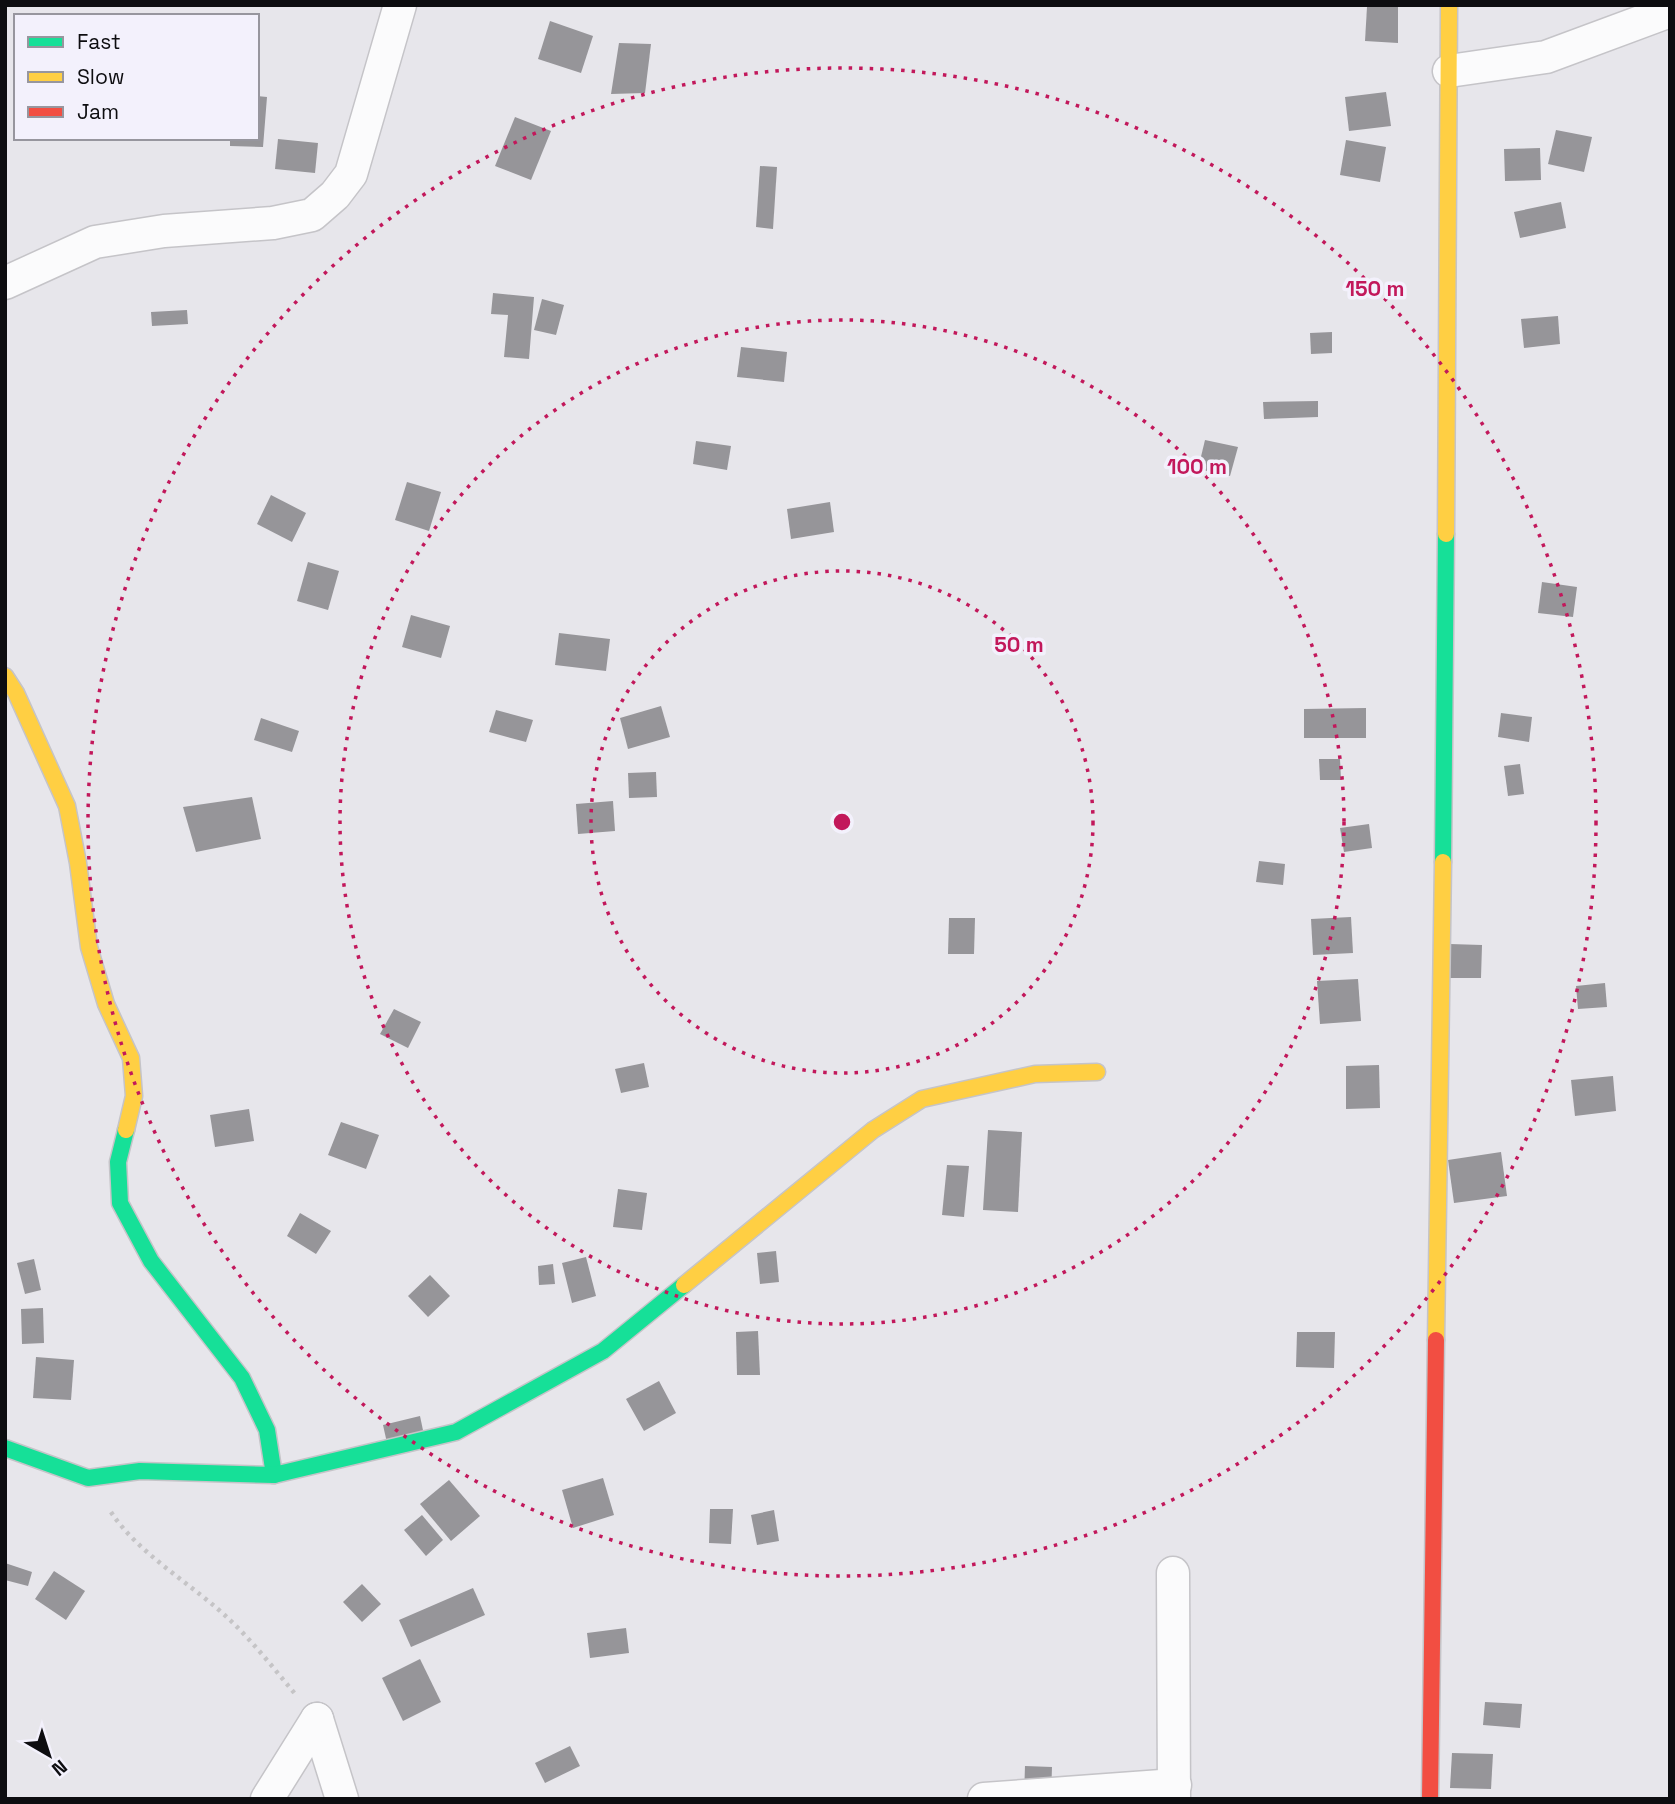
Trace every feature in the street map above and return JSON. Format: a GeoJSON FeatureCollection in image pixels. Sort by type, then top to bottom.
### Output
{"type":"FeatureCollection","features":[{"type":"Feature","properties":{"kind":"street"},"geometry":{"type":"LineString","coordinates":[[5,283],[95,242],[164,231],[273,222],[312,215],[335,195],[351,174],[400,5]]}},
{"type":"Feature","properties":{"kind":"street"},"geometry":{"type":"LineString","coordinates":[[1430,1799],[1446,626],[1449,5]]}},
{"type":"Feature","properties":{"kind":"street"},"geometry":{"type":"LineString","coordinates":[[1449,71],[1546,58],[1670,11]]}},
{"type":"Feature","properties":{"kind":"street"},"geometry":{"type":"LineString","coordinates":[[5,676],[16,693],[67,807],[78,863],[89,947],[106,1004],[131,1058],[134,1096],[118,1162],[120,1203],[151,1261],[242,1378],[267,1430],[274,1475]]}},
{"type":"Feature","properties":{"kind":"street"},"geometry":{"type":"LineString","coordinates":[[5,1448],[88,1478],[139,1471],[274,1475],[456,1432],[603,1352],[873,1130],[922,1099],[1035,1074],[1097,1072]]}},
{"type":"Feature","properties":{"kind":"street"},"geometry":{"type":"LineString","coordinates":[[984,1799],[1175,1792],[1173,1573]]}},
{"type":"Feature","properties":{"kind":"street"},"geometry":{"type":"LineString","coordinates":[[267,1799],[317,1719]]}},
{"type":"Feature","properties":{"kind":"street"},"geometry":{"type":"LineString","coordinates":[[317,1719],[342,1799]]}},
{"type":"Feature","properties":{"kind":"path"},"geometry":{"type":"LineString","coordinates":[[88,1478],[118,1524],[232,1621],[317,1719]]}},
{"type":"Feature","properties":{"kind":"building"},"geometry":{"type":"Polygon","coordinates":[[[1398,5],[1398,43],[1365,41],[1367,7],[1398,5]]]}},
{"type":"Feature","properties":{"kind":"building"},"geometry":{"type":"Polygon","coordinates":[[[550,21],[593,36],[581,73],[538,59],[550,21]]]}},
{"type":"Feature","properties":{"kind":"building"},"geometry":{"type":"Polygon","coordinates":[[[619,43],[651,44],[645,93],[611,94],[619,43]]]}},
{"type":"Feature","properties":{"kind":"building"},"geometry":{"type":"Polygon","coordinates":[[[1386,92],[1391,126],[1349,131],[1345,97],[1386,92]]]}},
{"type":"Feature","properties":{"kind":"building"},"geometry":{"type":"Polygon","coordinates":[[[259,96],[267,97],[263,147],[230,146],[230,140],[259,140],[259,96]]]}},
{"type":"Feature","properties":{"kind":"building"},"geometry":{"type":"Polygon","coordinates":[[[515,117],[551,131],[531,180],[495,166],[515,117]]]}},
{"type":"Feature","properties":{"kind":"building"},"geometry":{"type":"Polygon","coordinates":[[[1556,130],[1592,137],[1584,172],[1548,164],[1556,130]]]}},
{"type":"Feature","properties":{"kind":"building"},"geometry":{"type":"Polygon","coordinates":[[[278,139],[318,143],[315,173],[275,169],[278,139]]]}},
{"type":"Feature","properties":{"kind":"building"},"geometry":{"type":"Polygon","coordinates":[[[1346,140],[1386,147],[1380,182],[1340,175],[1346,140]]]}},
{"type":"Feature","properties":{"kind":"building"},"geometry":{"type":"Polygon","coordinates":[[[1540,148],[1541,180],[1505,181],[1504,149],[1540,148]]]}},
{"type":"Feature","properties":{"kind":"building"},"geometry":{"type":"Polygon","coordinates":[[[760,166],[777,167],[773,229],[756,227],[760,166]]]}},
{"type":"Feature","properties":{"kind":"building"},"geometry":{"type":"Polygon","coordinates":[[[1561,202],[1566,228],[1520,238],[1514,212],[1561,202]]]}},
{"type":"Feature","properties":{"kind":"building"},"geometry":{"type":"Polygon","coordinates":[[[493,293],[534,297],[529,359],[504,357],[508,315],[491,314],[493,293]]]}},
{"type":"Feature","properties":{"kind":"building"},"geometry":{"type":"Polygon","coordinates":[[[542,299],[564,305],[556,335],[534,330],[542,299]]]}},
{"type":"Feature","properties":{"kind":"building"},"geometry":{"type":"Polygon","coordinates":[[[187,310],[188,324],[152,326],[151,312],[187,310]]]}},
{"type":"Feature","properties":{"kind":"building"},"geometry":{"type":"Polygon","coordinates":[[[1558,316],[1560,344],[1524,348],[1521,319],[1558,316]]]}},
{"type":"Feature","properties":{"kind":"building"},"geometry":{"type":"Polygon","coordinates":[[[1332,332],[1332,353],[1311,354],[1310,333],[1332,332]]]}},
{"type":"Feature","properties":{"kind":"building"},"geometry":{"type":"Polygon","coordinates":[[[741,347],[787,352],[784,382],[737,377],[741,347]]]}},
{"type":"Feature","properties":{"kind":"building"},"geometry":{"type":"Polygon","coordinates":[[[1318,401],[1318,417],[1264,419],[1263,402],[1318,401]]]}},
{"type":"Feature","properties":{"kind":"building"},"geometry":{"type":"Polygon","coordinates":[[[1205,440],[1238,447],[1230,476],[1198,469],[1205,440]]]}},
{"type":"Feature","properties":{"kind":"building"},"geometry":{"type":"Polygon","coordinates":[[[696,441],[731,446],[727,470],[693,464],[696,441]]]}},
{"type":"Feature","properties":{"kind":"building"},"geometry":{"type":"Polygon","coordinates":[[[407,482],[441,492],[429,531],[395,520],[407,482]]]}},
{"type":"Feature","properties":{"kind":"building"},"geometry":{"type":"Polygon","coordinates":[[[271,495],[306,513],[292,542],[257,524],[271,495]]]}},
{"type":"Feature","properties":{"kind":"building"},"geometry":{"type":"Polygon","coordinates":[[[830,502],[834,532],[791,539],[787,509],[830,502]]]}},
{"type":"Feature","properties":{"kind":"building"},"geometry":{"type":"Polygon","coordinates":[[[308,562],[339,571],[328,610],[297,601],[308,562]]]}},
{"type":"Feature","properties":{"kind":"building"},"geometry":{"type":"Polygon","coordinates":[[[1542,582],[1577,587],[1573,617],[1538,613],[1542,582]]]}},
{"type":"Feature","properties":{"kind":"building"},"geometry":{"type":"Polygon","coordinates":[[[411,615],[450,626],[441,658],[402,647],[411,615]]]}},
{"type":"Feature","properties":{"kind":"building"},"geometry":{"type":"Polygon","coordinates":[[[559,633],[610,639],[606,671],[555,665],[559,633]]]}},
{"type":"Feature","properties":{"kind":"building"},"geometry":{"type":"Polygon","coordinates":[[[661,706],[670,737],[628,749],[620,718],[661,706]]]}},
{"type":"Feature","properties":{"kind":"building"},"geometry":{"type":"Polygon","coordinates":[[[1366,708],[1366,738],[1304,738],[1304,709],[1366,708]]]}},
{"type":"Feature","properties":{"kind":"building"},"geometry":{"type":"Polygon","coordinates":[[[496,710],[533,720],[526,742],[489,732],[496,710]]]}},
{"type":"Feature","properties":{"kind":"building"},"geometry":{"type":"Polygon","coordinates":[[[1501,713],[1532,717],[1529,742],[1498,737],[1501,713]]]}},
{"type":"Feature","properties":{"kind":"building"},"geometry":{"type":"Polygon","coordinates":[[[261,718],[299,731],[292,752],[254,740],[261,718]]]}},
{"type":"Feature","properties":{"kind":"building"},"geometry":{"type":"Polygon","coordinates":[[[1319,759],[1340,759],[1341,780],[1320,780],[1319,759]]]}},
{"type":"Feature","properties":{"kind":"building"},"geometry":{"type":"Polygon","coordinates":[[[1520,764],[1524,794],[1508,796],[1504,766],[1520,764]]]}},
{"type":"Feature","properties":{"kind":"building"},"geometry":{"type":"Polygon","coordinates":[[[656,772],[657,797],[629,798],[628,773],[656,772]]]}},
{"type":"Feature","properties":{"kind":"building"},"geometry":{"type":"Polygon","coordinates":[[[252,797],[261,839],[196,852],[183,807],[252,797]]]}},
{"type":"Feature","properties":{"kind":"building"},"geometry":{"type":"Polygon","coordinates":[[[613,801],[615,831],[578,834],[576,804],[613,801]]]}},
{"type":"Feature","properties":{"kind":"building"},"geometry":{"type":"Polygon","coordinates":[[[1369,824],[1372,848],[1344,852],[1340,828],[1369,824]]]}},
{"type":"Feature","properties":{"kind":"building"},"geometry":{"type":"Polygon","coordinates":[[[1259,861],[1285,864],[1283,885],[1256,882],[1259,861]]]}},
{"type":"Feature","properties":{"kind":"building"},"geometry":{"type":"Polygon","coordinates":[[[1351,917],[1353,953],[1313,955],[1311,919],[1351,917]]]}},
{"type":"Feature","properties":{"kind":"building"},"geometry":{"type":"Polygon","coordinates":[[[949,918],[975,918],[974,954],[948,954],[949,918]]]}},
{"type":"Feature","properties":{"kind":"building"},"geometry":{"type":"Polygon","coordinates":[[[1450,944],[1482,945],[1481,978],[1449,978],[1450,944]]]}},
{"type":"Feature","properties":{"kind":"building"},"geometry":{"type":"Polygon","coordinates":[[[1358,979],[1361,1021],[1320,1024],[1317,981],[1358,979]]]}},
{"type":"Feature","properties":{"kind":"building"},"geometry":{"type":"Polygon","coordinates":[[[1605,983],[1607,1007],[1578,1009],[1576,986],[1605,983]]]}},
{"type":"Feature","properties":{"kind":"building"},"geometry":{"type":"Polygon","coordinates":[[[394,1009],[421,1022],[408,1048],[380,1034],[394,1009]]]}},
{"type":"Feature","properties":{"kind":"building"},"geometry":{"type":"Polygon","coordinates":[[[644,1063],[649,1087],[621,1093],[615,1069],[644,1063]]]}},
{"type":"Feature","properties":{"kind":"building"},"geometry":{"type":"Polygon","coordinates":[[[1379,1065],[1380,1108],[1346,1109],[1346,1066],[1379,1065]]]}},
{"type":"Feature","properties":{"kind":"building"},"geometry":{"type":"Polygon","coordinates":[[[1613,1076],[1616,1111],[1575,1116],[1571,1080],[1613,1076]]]}},
{"type":"Feature","properties":{"kind":"building"},"geometry":{"type":"Polygon","coordinates":[[[249,1109],[254,1141],[215,1147],[210,1115],[249,1109]]]}},
{"type":"Feature","properties":{"kind":"building"},"geometry":{"type":"Polygon","coordinates":[[[341,1122],[379,1135],[366,1169],[328,1155],[341,1122]]]}},
{"type":"Feature","properties":{"kind":"building"},"geometry":{"type":"Polygon","coordinates":[[[988,1130],[1022,1132],[1018,1212],[983,1210],[988,1130]]]}},
{"type":"Feature","properties":{"kind":"building"},"geometry":{"type":"Polygon","coordinates":[[[1501,1152],[1507,1196],[1454,1203],[1448,1160],[1501,1152]]]}},
{"type":"Feature","properties":{"kind":"building"},"geometry":{"type":"Polygon","coordinates":[[[947,1165],[969,1166],[964,1217],[942,1215],[947,1165]]]}},
{"type":"Feature","properties":{"kind":"building"},"geometry":{"type":"Polygon","coordinates":[[[618,1189],[647,1193],[642,1230],[613,1227],[618,1189]]]}},
{"type":"Feature","properties":{"kind":"building"},"geometry":{"type":"Polygon","coordinates":[[[300,1213],[331,1231],[316,1254],[287,1236],[300,1213]]]}},
{"type":"Feature","properties":{"kind":"building"},"geometry":{"type":"Polygon","coordinates":[[[776,1251],[779,1282],[760,1284],[757,1253],[776,1251]]]}},
{"type":"Feature","properties":{"kind":"building"},"geometry":{"type":"Polygon","coordinates":[[[586,1257],[596,1296],[572,1303],[562,1263],[586,1257]]]}},
{"type":"Feature","properties":{"kind":"building"},"geometry":{"type":"Polygon","coordinates":[[[34,1259],[41,1290],[25,1294],[17,1263],[34,1259]]]}},
{"type":"Feature","properties":{"kind":"building"},"geometry":{"type":"Polygon","coordinates":[[[553,1264],[555,1284],[539,1285],[538,1266],[553,1264]]]}},
{"type":"Feature","properties":{"kind":"building"},"geometry":{"type":"Polygon","coordinates":[[[430,1275],[450,1296],[428,1317],[408,1296],[430,1275]]]}},
{"type":"Feature","properties":{"kind":"building"},"geometry":{"type":"Polygon","coordinates":[[[43,1308],[44,1343],[22,1344],[21,1309],[43,1308]]]}},
{"type":"Feature","properties":{"kind":"building"},"geometry":{"type":"Polygon","coordinates":[[[758,1331],[760,1375],[737,1375],[736,1332],[758,1331]]]}},
{"type":"Feature","properties":{"kind":"building"},"geometry":{"type":"Polygon","coordinates":[[[1297,1332],[1335,1332],[1334,1368],[1296,1367],[1297,1332]]]}},
{"type":"Feature","properties":{"kind":"building"},"geometry":{"type":"Polygon","coordinates":[[[36,1357],[74,1360],[71,1400],[33,1398],[36,1357]]]}},
{"type":"Feature","properties":{"kind":"building"},"geometry":{"type":"Polygon","coordinates":[[[659,1381],[676,1413],[644,1431],[626,1399],[659,1381]]]}},
{"type":"Feature","properties":{"kind":"building"},"geometry":{"type":"Polygon","coordinates":[[[420,1416],[424,1435],[387,1443],[383,1425],[420,1416]]]}},
{"type":"Feature","properties":{"kind":"building"},"geometry":{"type":"Polygon","coordinates":[[[603,1478],[614,1515],[573,1528],[562,1490],[603,1478]]]}},
{"type":"Feature","properties":{"kind":"building"},"geometry":{"type":"Polygon","coordinates":[[[449,1480],[480,1516],[451,1541],[420,1504],[449,1480]]]}},
{"type":"Feature","properties":{"kind":"building"},"geometry":{"type":"Polygon","coordinates":[[[710,1509],[733,1509],[731,1544],[709,1543],[710,1509]]]}},
{"type":"Feature","properties":{"kind":"building"},"geometry":{"type":"Polygon","coordinates":[[[774,1510],[779,1541],[757,1545],[751,1515],[774,1510]]]}},
{"type":"Feature","properties":{"kind":"building"},"geometry":{"type":"Polygon","coordinates":[[[422,1515],[443,1540],[426,1556],[404,1530],[422,1515]]]}},
{"type":"Feature","properties":{"kind":"building"},"geometry":{"type":"Polygon","coordinates":[[[5,1563],[32,1572],[28,1586],[5,1580],[5,1563]]]}},
{"type":"Feature","properties":{"kind":"building"},"geometry":{"type":"Polygon","coordinates":[[[54,1571],[85,1591],[66,1620],[35,1599],[54,1571]]]}},
{"type":"Feature","properties":{"kind":"building"},"geometry":{"type":"Polygon","coordinates":[[[362,1584],[381,1604],[362,1622],[343,1602],[362,1584]]]}},
{"type":"Feature","properties":{"kind":"building"},"geometry":{"type":"Polygon","coordinates":[[[473,1588],[485,1615],[411,1647],[399,1620],[473,1588]]]}},
{"type":"Feature","properties":{"kind":"building"},"geometry":{"type":"Polygon","coordinates":[[[626,1628],[629,1653],[590,1658],[587,1633],[626,1628]]]}},
{"type":"Feature","properties":{"kind":"building"},"geometry":{"type":"Polygon","coordinates":[[[420,1659],[441,1702],[403,1721],[382,1678],[420,1659]]]}},
{"type":"Feature","properties":{"kind":"building"},"geometry":{"type":"Polygon","coordinates":[[[1485,1702],[1522,1704],[1520,1728],[1483,1725],[1485,1702]]]}},
{"type":"Feature","properties":{"kind":"building"},"geometry":{"type":"Polygon","coordinates":[[[570,1746],[580,1766],[545,1783],[535,1763],[570,1746]]]}},
{"type":"Feature","properties":{"kind":"building"},"geometry":{"type":"Polygon","coordinates":[[[1452,1753],[1493,1754],[1491,1789],[1450,1788],[1452,1753]]]}},
{"type":"Feature","properties":{"kind":"building"},"geometry":{"type":"Polygon","coordinates":[[[1025,1766],[1052,1767],[1051,1797],[1024,1796],[1025,1766]]]}},
{"type":"Feature","properties":{"kind":"traffic: fast"},"geometry":{"type":"LineString","coordinates":[[1443,862],[1446,534]]}},
{"type":"Feature","properties":{"kind":"traffic: fast"},"geometry":{"type":"LineString","coordinates":[[126,1130],[118,1162],[120,1203],[151,1261],[242,1378],[267,1430],[274,1475]]}},
{"type":"Feature","properties":{"kind":"traffic: fast"},"geometry":{"type":"LineString","coordinates":[[5,1448],[88,1478],[140,1471],[274,1475],[456,1432],[603,1351],[684,1285]]}},
{"type":"Feature","properties":{"kind":"traffic: slow"},"geometry":{"type":"LineString","coordinates":[[1446,534],[1449,5]]}},
{"type":"Feature","properties":{"kind":"traffic: slow"},"geometry":{"type":"LineString","coordinates":[[5,676],[16,693],[67,806],[89,947],[106,1004],[131,1058],[134,1096],[126,1130]]}},
{"type":"Feature","properties":{"kind":"traffic: slow"},"geometry":{"type":"LineString","coordinates":[[1436,1340],[1443,862]]}},
{"type":"Feature","properties":{"kind":"traffic: slow"},"geometry":{"type":"LineString","coordinates":[[684,1285],[873,1130],[922,1099],[1035,1074],[1097,1072]]}},
{"type":"Feature","properties":{"kind":"traffic: jam"},"geometry":{"type":"LineString","coordinates":[[1430,1799],[1436,1340]]}}]}
